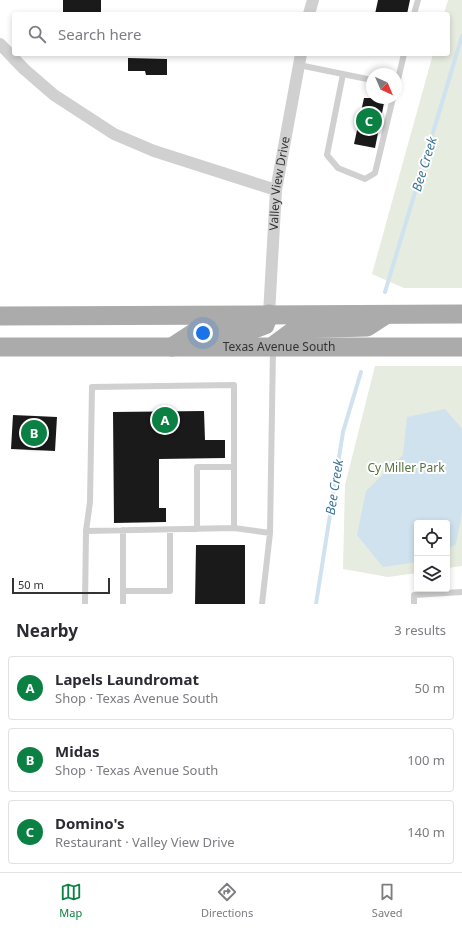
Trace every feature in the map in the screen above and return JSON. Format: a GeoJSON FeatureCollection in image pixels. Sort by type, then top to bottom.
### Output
{"type":"FeatureCollection","features":[{"type":"Feature","properties":{"kind":"main road"},"geometry":{"type":"LineString","coordinates":[[172,347],[198,330],[252,330],[265,325],[269,314]]}},
{"type":"Feature","properties":{"kind":"main road"},"geometry":{"type":"LineString","coordinates":[[273,346],[296,329],[367,327],[388,314]]}},
{"type":"Feature","properties":{"kind":"main road"},"geometry":{"type":"LineString","coordinates":[[0,316],[462,314]]}},
{"type":"Feature","properties":{"kind":"main road","name":"Texas Avenue South"},"geometry":{"type":"LineString","coordinates":[[0,347],[462,347]]}},
{"type":"Feature","properties":{"kind":"street"},"geometry":{"type":"LineString","coordinates":[[310,12],[313,0]]}},
{"type":"Feature","properties":{"kind":"street"},"geometry":{"type":"LineString","coordinates":[[0,44],[24,70],[54,95],[114,134],[154,151],[276,190]]}},
{"type":"Feature","properties":{"kind":"street","name":"Valley View Drive"},"geometry":{"type":"LineString","coordinates":[[269,314],[276,190],[300,59]]}},
{"type":"Feature","properties":{"kind":"lane"},"geometry":{"type":"LineString","coordinates":[[415,12],[418,0]]}},
{"type":"Feature","properties":{"kind":"lane"},"geometry":{"type":"LineString","coordinates":[[400,68],[403,56]]}},
{"type":"Feature","properties":{"kind":"lane"},"geometry":{"type":"LineString","coordinates":[[300,59],[343,74],[366,79]]}},
{"type":"Feature","properties":{"kind":"lane"},"geometry":{"type":"LineString","coordinates":[[343,74],[327,156],[338,168],[365,179],[375,173],[392,104]]}},
{"type":"Feature","properties":{"kind":"lane"},"geometry":{"type":"LineString","coordinates":[[262,604],[270,533],[273,346]]}},
{"type":"Feature","properties":{"kind":"lane"},"geometry":{"type":"LineString","coordinates":[[85,604],[86,531],[90,502],[92,387],[234,385],[234,528]]}},
{"type":"Feature","properties":{"kind":"lane"},"geometry":{"type":"LineString","coordinates":[[196,529],[197,467],[234,467]]}},
{"type":"Feature","properties":{"kind":"lane"},"geometry":{"type":"LineString","coordinates":[[86,531],[234,528],[270,533]]}},
{"type":"Feature","properties":{"kind":"lane"},"geometry":{"type":"LineString","coordinates":[[123,530],[123,604]]}},
{"type":"Feature","properties":{"kind":"lane"},"geometry":{"type":"LineString","coordinates":[[123,591],[170,591],[170,530]]}},
{"type":"Feature","properties":{"kind":"lane"},"geometry":{"type":"LineString","coordinates":[[414,604],[414,595],[462,592]]}},
{"type":"Feature","properties":{"kind":"green space"},"geometry":{"type":"Polygon","coordinates":[[[448,0],[462,0],[462,288],[404,288],[372,274],[432,56],[450,56],[450,12],[445,12],[448,0]]]}},
{"type":"Feature","properties":{"kind":"green space","name":"Cy Miller Park"},"geometry":{"type":"Polygon","coordinates":[[[375,366],[462,366],[462,566],[450,568],[450,520],[414,520],[414,573],[388,577],[343,569],[345,485],[375,366]]]}},
{"type":"Feature","properties":{"kind":"water"},"geometry":{"type":"Polygon","coordinates":[[[445,409],[462,429],[462,513],[456,544],[450,548],[450,520],[414,520],[414,562],[383,567],[357,535],[366,491],[403,455],[407,417],[445,409]]]}},
{"type":"Feature","properties":{"kind":"building"},"geometry":{"type":"Polygon","coordinates":[[[63,0],[101,0],[101,12],[63,12],[63,0]]]}},
{"type":"Feature","properties":{"kind":"building"},"geometry":{"type":"Polygon","coordinates":[[[378,0],[410,0],[407,12],[375,12],[378,0]]]}},
{"type":"Feature","properties":{"kind":"building"},"geometry":{"type":"Polygon","coordinates":[[[128,58],[167,59],[167,75],[146,75],[145,71],[128,71],[128,58]]]}},
{"type":"Feature","properties":{"kind":"building"},"geometry":{"type":"Polygon","coordinates":[[[364,98],[366,98],[366,104],[384,104],[375,148],[354,144],[364,98]]]}},
{"type":"Feature","properties":{"kind":"building"},"geometry":{"type":"Polygon","coordinates":[[[204,411],[205,440],[225,440],[225,458],[159,459],[159,508],[166,508],[166,522],[114,523],[113,412],[204,411]]]}},
{"type":"Feature","properties":{"kind":"building"},"geometry":{"type":"Polygon","coordinates":[[[13,415],[57,417],[55,451],[11,449],[13,415]]]}},
{"type":"Feature","properties":{"kind":"building"},"geometry":{"type":"Polygon","coordinates":[[[196,545],[245,545],[245,604],[195,604],[196,545]]]}},
{"type":"Feature","properties":{"kind":"waterway","name":"Bee Creek"},"geometry":{"type":"LineString","coordinates":[[385,292],[462,36]]}},
{"type":"Feature","properties":{"kind":"waterway","name":"Bee Creek"},"geometry":{"type":"LineString","coordinates":[[316,604],[343,432],[361,372]]}},
{"type":"Feature","properties":{"kind":"place","name":"Domino's"},"geometry":{"type":"Point","coordinates":[369,121]}},
{"type":"Feature","properties":{"kind":"place","name":"Lapels Laundromat"},"geometry":{"type":"Point","coordinates":[165,420]}},
{"type":"Feature","properties":{"kind":"place","name":"Midas"},"geometry":{"type":"Point","coordinates":[34,433]}}]}
